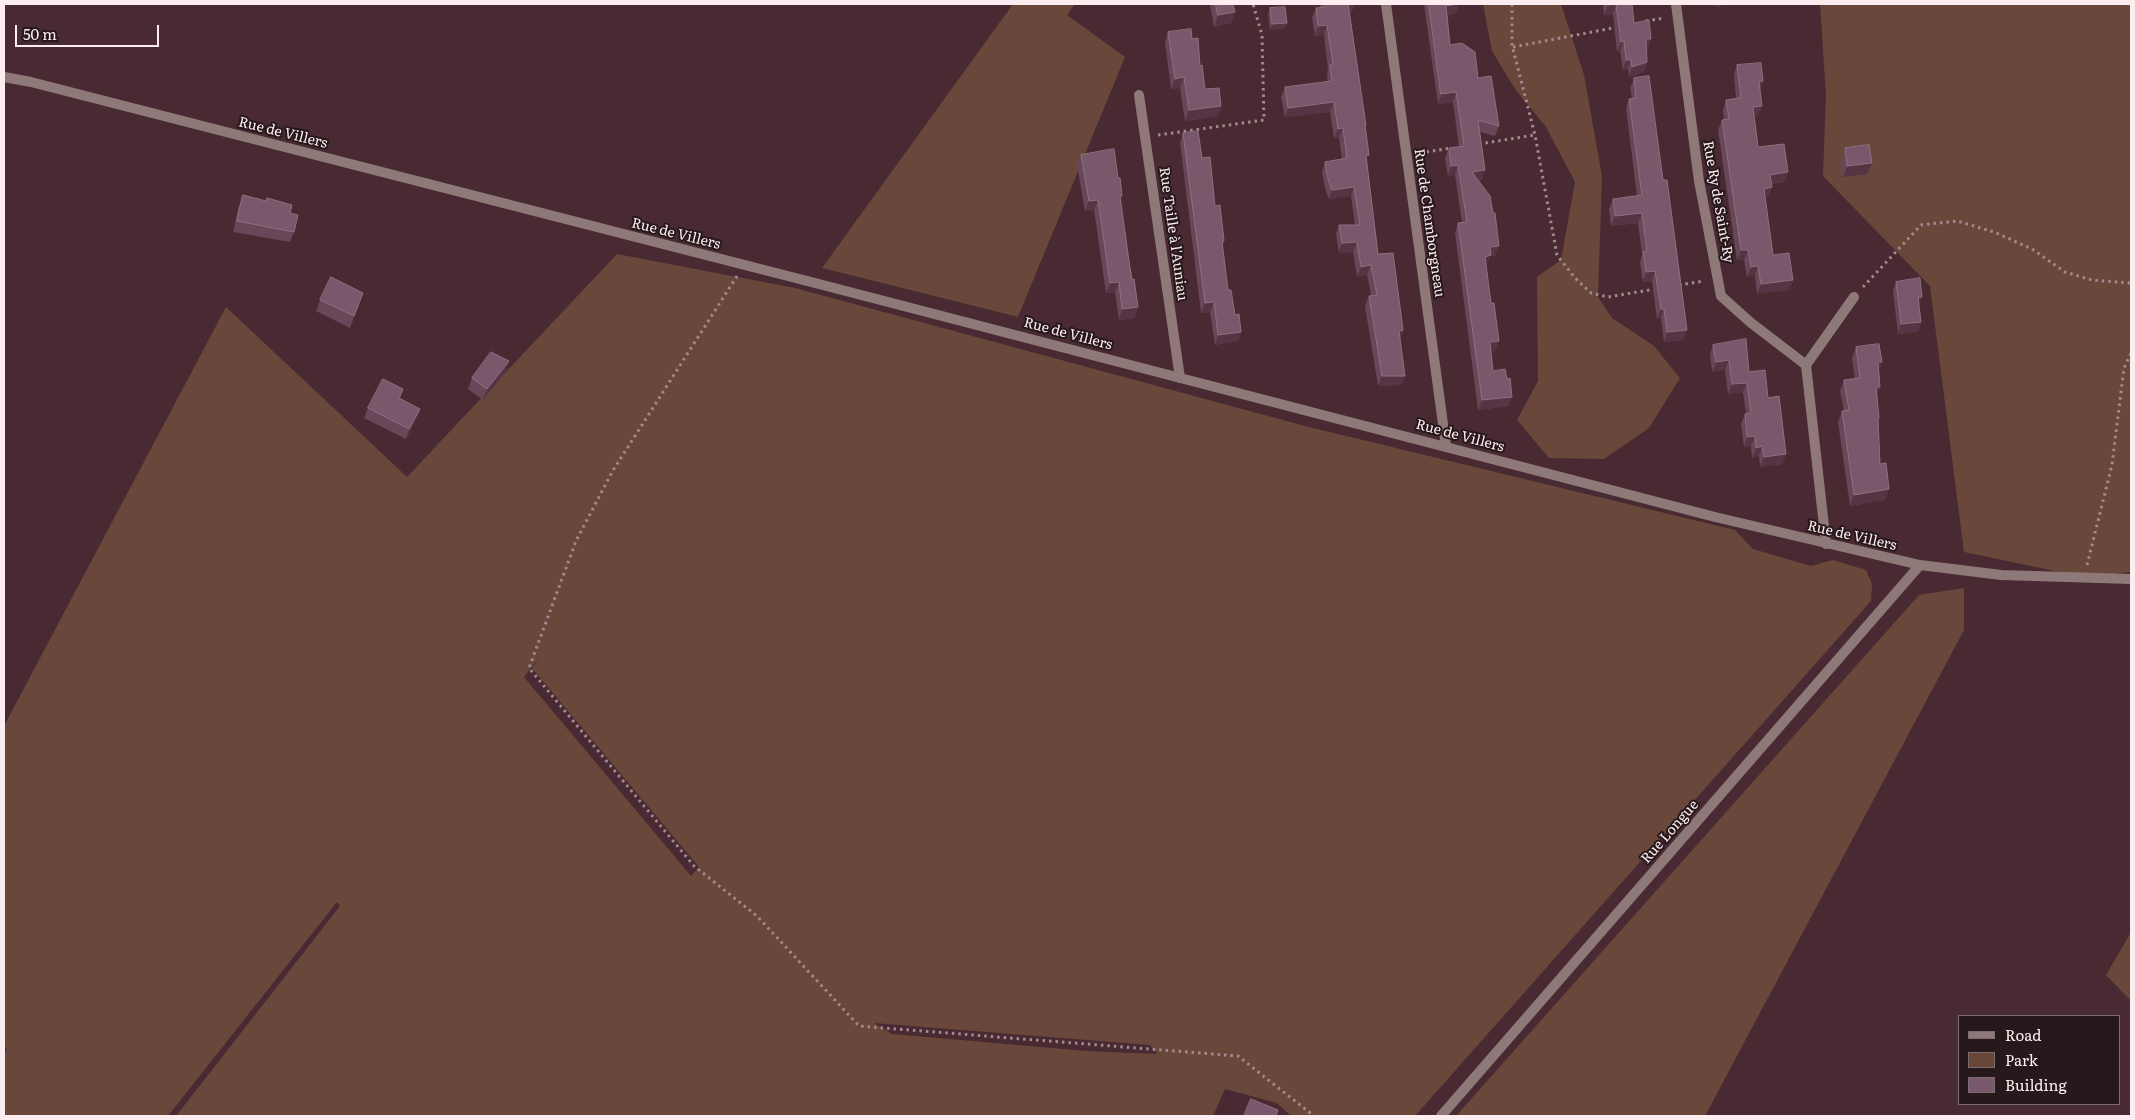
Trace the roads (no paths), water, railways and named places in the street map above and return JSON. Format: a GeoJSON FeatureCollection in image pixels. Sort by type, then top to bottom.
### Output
{"type":"FeatureCollection","features":[{"type":"Feature","properties":{"kind":"street","name":"Rue de Chamborgneau"},"geometry":{"type":"LineString","coordinates":[[1386,4],[1446,446]]}},
{"type":"Feature","properties":{"kind":"street","name":"Rue Ry de Saint-Ry"},"geometry":{"type":"LineString","coordinates":[[1676,4],[1699,181],[1721,296],[1750,322],[1806,365]]}},
{"type":"Feature","properties":{"kind":"street","name":"Rue de Villers"},"geometry":{"type":"LineString","coordinates":[[4,77],[31,82],[1715,517],[1826,544],[1920,566],[2001,575],[2131,579]]}},
{"type":"Feature","properties":{"kind":"street","name":"Rue Taille à l'Auniau"},"geometry":{"type":"LineString","coordinates":[[1139,95],[1180,378]]}},
{"type":"Feature","properties":{"kind":"street"},"geometry":{"type":"LineString","coordinates":[[1826,544],[1806,365],[1854,297]]}},
{"type":"Feature","properties":{"kind":"street","name":"Rue Longue"},"geometry":{"type":"LineString","coordinates":[[1442,1116],[1920,566]]}}]}
